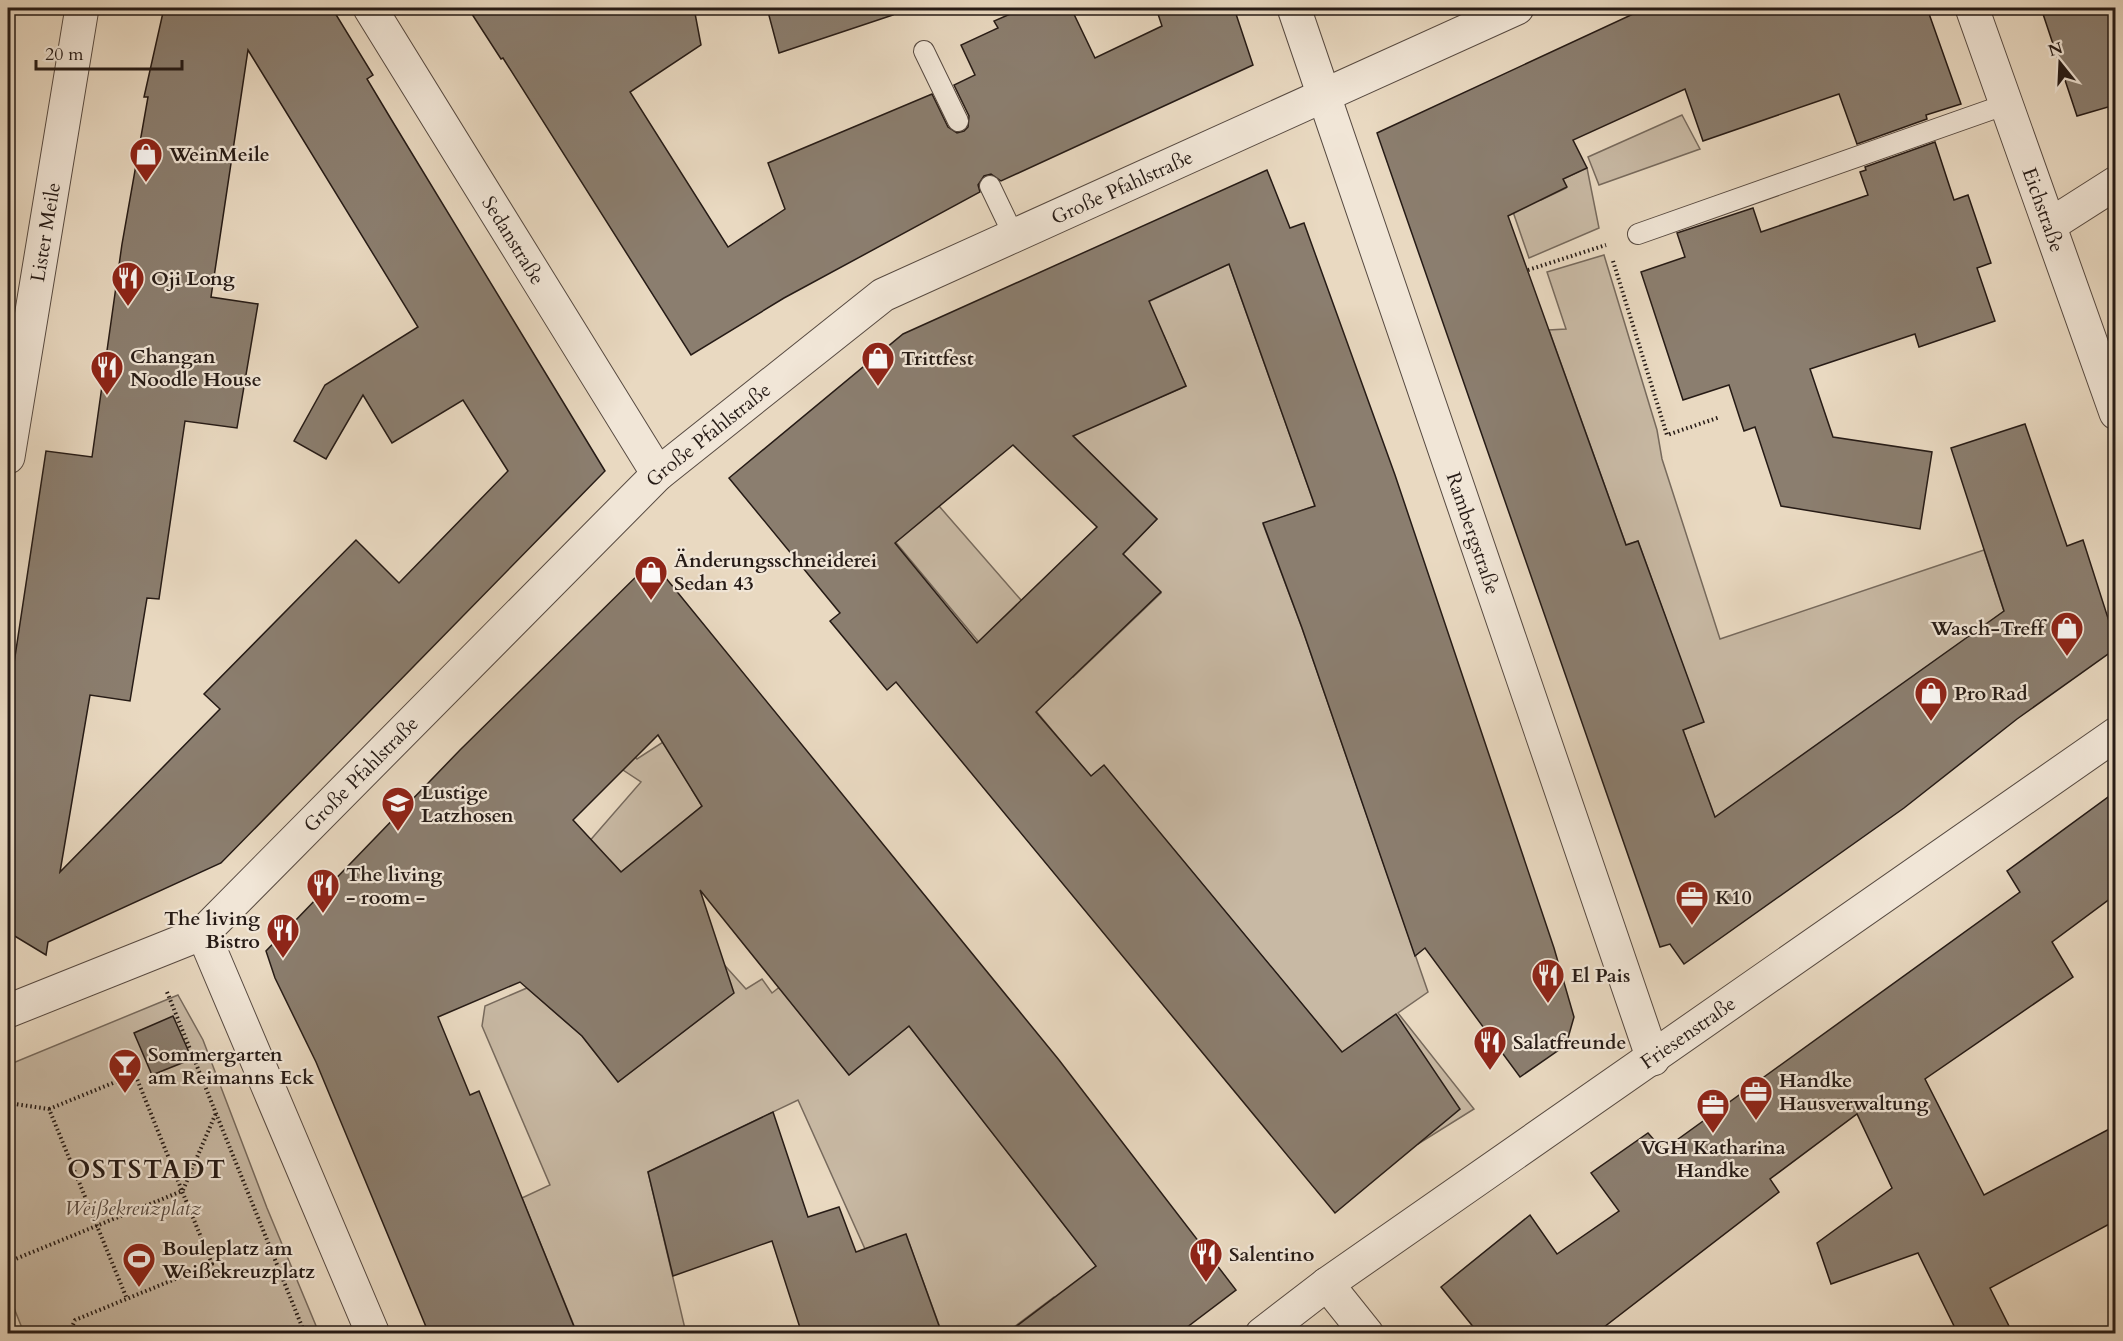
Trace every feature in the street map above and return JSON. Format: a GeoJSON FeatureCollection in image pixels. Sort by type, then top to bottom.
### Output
{"type":"FeatureCollection","features":[{"type":"Feature","properties":{"kind":"street","name":"Lister Meile"},"geometry":{"type":"LineString","coordinates":[[8,457],[82,8]]}},
{"type":"Feature","properties":{"kind":"street","name":"Sedanstraße"},"geometry":{"type":"LineString","coordinates":[[370,8],[658,474]]}},
{"type":"Feature","properties":{"kind":"street","name":"Rambergstraße"},"geometry":{"type":"LineString","coordinates":[[1294,8],[1653,1059]]}},
{"type":"Feature","properties":{"kind":"street","name":"Große Pfahlstraße"},"geometry":{"type":"LineString","coordinates":[[8,1011],[203,933],[658,474],[883,295],[1517,8]]}},
{"type":"Feature","properties":{"kind":"street","name":"Eichstraße"},"geometry":{"type":"LineString","coordinates":[[1972,8],[2115,413]]}},
{"type":"Feature","properties":{"kind":"street"},"geometry":{"type":"LineString","coordinates":[[2050,225],[2115,183]]}},
{"type":"Feature","properties":{"kind":"street","name":"Friesenstraße"},"geometry":{"type":"LineString","coordinates":[[1262,1334],[1327,1284],[1653,1059],[2115,734]]}},
{"type":"Feature","properties":{"kind":"street"},"geometry":{"type":"LineString","coordinates":[[203,933],[373,1334]]}},
{"type":"Feature","properties":{"kind":"street"},"geometry":{"type":"LineString","coordinates":[[1327,1284],[1367,1334]]}},
{"type":"Feature","properties":{"kind":"lane"},"geometry":{"type":"LineString","coordinates":[[924,51],[958,121]]}},
{"type":"Feature","properties":{"kind":"lane"},"geometry":{"type":"LineString","coordinates":[[1638,234],[2007,104]]}},
{"type":"Feature","properties":{"kind":"lane"},"geometry":{"type":"LineString","coordinates":[[990,186],[1014,236]]}},
{"type":"Feature","properties":{"kind":"path"},"geometry":{"type":"LineString","coordinates":[[1528,270],[1608,244],[1667,435],[1720,417]]}},
{"type":"Feature","properties":{"kind":"path"},"geometry":{"type":"LineString","coordinates":[[152,954],[305,1334]]}},
{"type":"Feature","properties":{"kind":"path"},"geometry":{"type":"LineString","coordinates":[[8,1103],[49,1109],[135,1074],[212,1264],[75,1320],[69,1334]]}},
{"type":"Feature","properties":{"kind":"path"},"geometry":{"type":"LineString","coordinates":[[49,1109],[127,1299]]}},
{"type":"Feature","properties":{"kind":"path"},"geometry":{"type":"LineString","coordinates":[[8,1262],[182,1191],[216,1113]]}},
{"type":"Feature","properties":{"kind":"green space"},"geometry":{"type":"Polygon","coordinates":[[[1682,115],[1700,149],[1599,185],[1588,157],[1682,115]]]}},
{"type":"Feature","properties":{"kind":"green space"},"geometry":{"type":"Polygon","coordinates":[[[1587,168],[1599,228],[1529,258],[1511,206],[1541,200],[1566,188],[1563,179],[1587,168]]]}},
{"type":"Feature","properties":{"kind":"green space"},"geometry":{"type":"Polygon","coordinates":[[[1604,255],[1657,430],[1662,459],[1720,639],[1984,550],[2004,611],[1721,835],[1683,730],[1703,722],[1638,541],[1626,545],[1549,330],[1566,329],[1547,272],[1604,255]]]}},
{"type":"Feature","properties":{"kind":"green space"},"geometry":{"type":"Polygon","coordinates":[[[1229,264],[1315,506],[1263,524],[1302,628],[1428,992],[1398,1013],[1474,1109],[1418,1144],[1104,766],[1091,777],[858,497],[939,506],[1021,600],[1073,677],[1161,593],[1123,554],[1157,519],[1058,421],[1104,340],[1135,408],[1186,386],[1164,336],[1133,309],[1229,264]]]}},
{"type":"Feature","properties":{"kind":"green space"},"geometry":{"type":"Polygon","coordinates":[[[597,718],[637,759],[677,733],[711,775],[692,790],[702,806],[621,872],[610,860],[567,867],[641,782],[623,770],[597,718]]]}},
{"type":"Feature","properties":{"kind":"green space"},"geometry":{"type":"Polygon","coordinates":[[[700,938],[746,989],[762,979],[772,993],[840,939],[854,957],[794,1006],[849,1075],[909,1026],[1090,1258],[1102,1251],[1077,1327],[1054,1297],[1006,1333],[942,1333],[906,1235],[865,1249],[798,1100],[648,1172],[686,1333],[577,1333],[522,1198],[550,1185],[482,1026],[485,1006],[527,988],[582,1036],[618,1082],[706,1014],[700,938]]]}},
{"type":"Feature","properties":{"kind":"green space","name":"Weißekreuzplatz"},"geometry":{"type":"Polygon","coordinates":[[[178,995],[203,1040],[267,1208],[319,1333],[24,1333],[8,1293],[8,1065],[178,995]]]}},
{"type":"Feature","properties":{"kind":"building"},"geometry":{"type":"Polygon","coordinates":[[[164,8],[332,8],[373,75],[367,79],[605,471],[221,863],[48,942],[46,955],[8,932],[8,703],[46,451],[92,457],[122,244],[148,97],[144,97],[164,8]],[[248,50],[211,297],[258,304],[237,428],[185,421],[159,599],[147,598],[130,701],[90,695],[60,872],[220,709],[204,694],[356,540],[399,583],[508,471],[463,400],[392,443],[363,395],[326,459],[294,441],[325,385],[418,327],[248,50]]]}},
{"type":"Feature","properties":{"kind":"building"},"geometry":{"type":"Polygon","coordinates":[[[468,8],[694,8],[701,45],[630,92],[728,247],[785,209],[768,163],[932,94],[948,127],[957,133],[964,131],[968,127],[969,116],[954,85],[975,75],[961,45],[998,28],[994,21],[1024,8],[1071,8],[1095,58],[1162,26],[1156,8],[1234,8],[1253,65],[1001,181],[991,174],[984,176],[978,185],[980,192],[784,298],[691,355],[503,58],[501,59],[468,8]]]}},
{"type":"Feature","properties":{"kind":"building"},"geometry":{"type":"Polygon","coordinates":[[[767,8],[892,8],[893,15],[779,53],[767,8]]]}},
{"type":"Feature","properties":{"kind":"building"},"geometry":{"type":"Polygon","coordinates":[[[1646,8],[1927,8],[1961,104],[1926,115],[1927,119],[1857,144],[1839,94],[1703,141],[1685,89],[1573,140],[1587,168],[1563,179],[1567,187],[1508,216],[1626,545],[1638,541],[1704,722],[1683,730],[1715,817],[2004,611],[1951,448],[2025,424],[2067,546],[2083,540],[2115,640],[2115,649],[2017,719],[1904,808],[1684,964],[1670,944],[1660,947],[1377,133],[1646,8]]]}},
{"type":"Feature","properties":{"kind":"building"},"geometry":{"type":"Polygon","coordinates":[[[2041,8],[2115,8],[2115,105],[2077,116],[2041,8]]]}},
{"type":"Feature","properties":{"kind":"building"},"geometry":{"type":"Polygon","coordinates":[[[1935,142],[1954,200],[1968,195],[1991,263],[1977,268],[1995,321],[1919,347],[1915,334],[1810,369],[1833,437],[1932,452],[1920,529],[1781,506],[1755,427],[1744,431],[1729,385],[1683,400],[1641,272],[1685,257],[1677,233],[1753,208],[1761,232],[1868,195],[1860,172],[1866,170],[1865,167],[1935,142]]]}},
{"type":"Feature","properties":{"kind":"building"},"geometry":{"type":"Polygon","coordinates":[[[1267,170],[1290,228],[1304,223],[1395,475],[1554,948],[1574,1017],[1566,1045],[1520,1077],[1425,948],[1415,956],[1302,628],[1263,523],[1315,506],[1229,264],[1149,301],[1186,386],[1073,436],[1157,519],[1123,554],[1161,592],[1036,712],[1091,776],[1104,765],[1342,1052],[1396,1014],[1460,1109],[1335,1213],[896,682],[887,690],[830,621],[840,613],[729,478],[903,334],[1267,170]],[[1013,445],[895,543],[977,643],[1097,527],[1013,445]]]}},
{"type":"Feature","properties":{"kind":"building"},"geometry":{"type":"Polygon","coordinates":[[[652,561],[1059,1060],[1236,1290],[1178,1334],[1006,1334],[1096,1266],[909,1026],[849,1075],[700,890],[734,993],[618,1082],[582,1036],[520,982],[438,1017],[470,1095],[479,1091],[577,1334],[429,1334],[316,1062],[275,978],[266,951],[460,750],[652,561]],[[658,735],[573,820],[621,872],[702,806],[658,735]]]}},
{"type":"Feature","properties":{"kind":"building"},"geometry":{"type":"Polygon","coordinates":[[[2115,792],[2115,895],[2052,942],[2073,977],[1925,1079],[1984,1195],[2115,1126],[2115,1221],[1990,1288],[2013,1334],[1958,1334],[1918,1253],[1831,1284],[1817,1243],[1892,1188],[1857,1114],[1770,1179],[1779,1192],[1595,1334],[1479,1334],[1441,1287],[1530,1215],[1557,1254],[1619,1211],[1591,1173],[1648,1133],[1663,1150],[2020,892],[2007,871],[2115,792]]]}},
{"type":"Feature","properties":{"kind":"building"},"geometry":{"type":"Polygon","coordinates":[[[173,1016],[192,1059],[152,1075],[134,1033],[173,1016]]]}},
{"type":"Feature","properties":{"kind":"building"},"geometry":{"type":"Polygon","coordinates":[[[773,1112],[808,1217],[839,1207],[856,1252],[906,1234],[942,1334],[802,1334],[772,1241],[673,1276],[648,1172],[773,1112]]]}},
{"type":"Feature","properties":{"kind":"place","name":"WeinMeile"},"geometry":{"type":"Point","coordinates":[146,183]}},
{"type":"Feature","properties":{"kind":"place","name":"Oji Long"},"geometry":{"type":"Point","coordinates":[128,307]}},
{"type":"Feature","properties":{"kind":"place","name":"Trittfest"},"geometry":{"type":"Point","coordinates":[878,387]}},
{"type":"Feature","properties":{"kind":"place","name":"Changan Noodle House"},"geometry":{"type":"Point","coordinates":[107,396]}},
{"type":"Feature","properties":{"kind":"place","name":"Änderungsschneiderei Sedan 43"},"geometry":{"type":"Point","coordinates":[651,601]}},
{"type":"Feature","properties":{"kind":"place","name":"Wasch-Treff"},"geometry":{"type":"Point","coordinates":[2067,657]}},
{"type":"Feature","properties":{"kind":"place","name":"Pro Rad"},"geometry":{"type":"Point","coordinates":[1931,722]}},
{"type":"Feature","properties":{"kind":"place","name":"Lustige Latzhosen"},"geometry":{"type":"Point","coordinates":[398,832]}},
{"type":"Feature","properties":{"kind":"place","name":"The living - room -"},"geometry":{"type":"Point","coordinates":[323,914]}},
{"type":"Feature","properties":{"kind":"place","name":"K10"},"geometry":{"type":"Point","coordinates":[1692,926]}},
{"type":"Feature","properties":{"kind":"place","name":"The living Bistro"},"geometry":{"type":"Point","coordinates":[283,959]}},
{"type":"Feature","properties":{"kind":"place","name":"El Pais"},"geometry":{"type":"Point","coordinates":[1548,1004]}},
{"type":"Feature","properties":{"kind":"place","name":"Salatfreunde"},"geometry":{"type":"Point","coordinates":[1490,1071]}},
{"type":"Feature","properties":{"kind":"place","name":"Sommergarten am Reimanns Eck"},"geometry":{"type":"Point","coordinates":[125,1094]}},
{"type":"Feature","properties":{"kind":"place","name":"Handke Hausverwaltung"},"geometry":{"type":"Point","coordinates":[1756,1121]}},
{"type":"Feature","properties":{"kind":"place","name":"VGH Katharina Handke"},"geometry":{"type":"Point","coordinates":[1713,1134]}},
{"type":"Feature","properties":{"kind":"place","name":"Salentino"},"geometry":{"type":"Point","coordinates":[1206,1283]}},
{"type":"Feature","properties":{"kind":"place","name":"Bouleplatz am Weißekreuzplatz"},"geometry":{"type":"Point","coordinates":[139,1288]}},
{"type":"Feature","properties":{"kind":"district","name":"OSTSTADT"},"geometry":{"type":"Point","coordinates":[147,1169]}}]}
